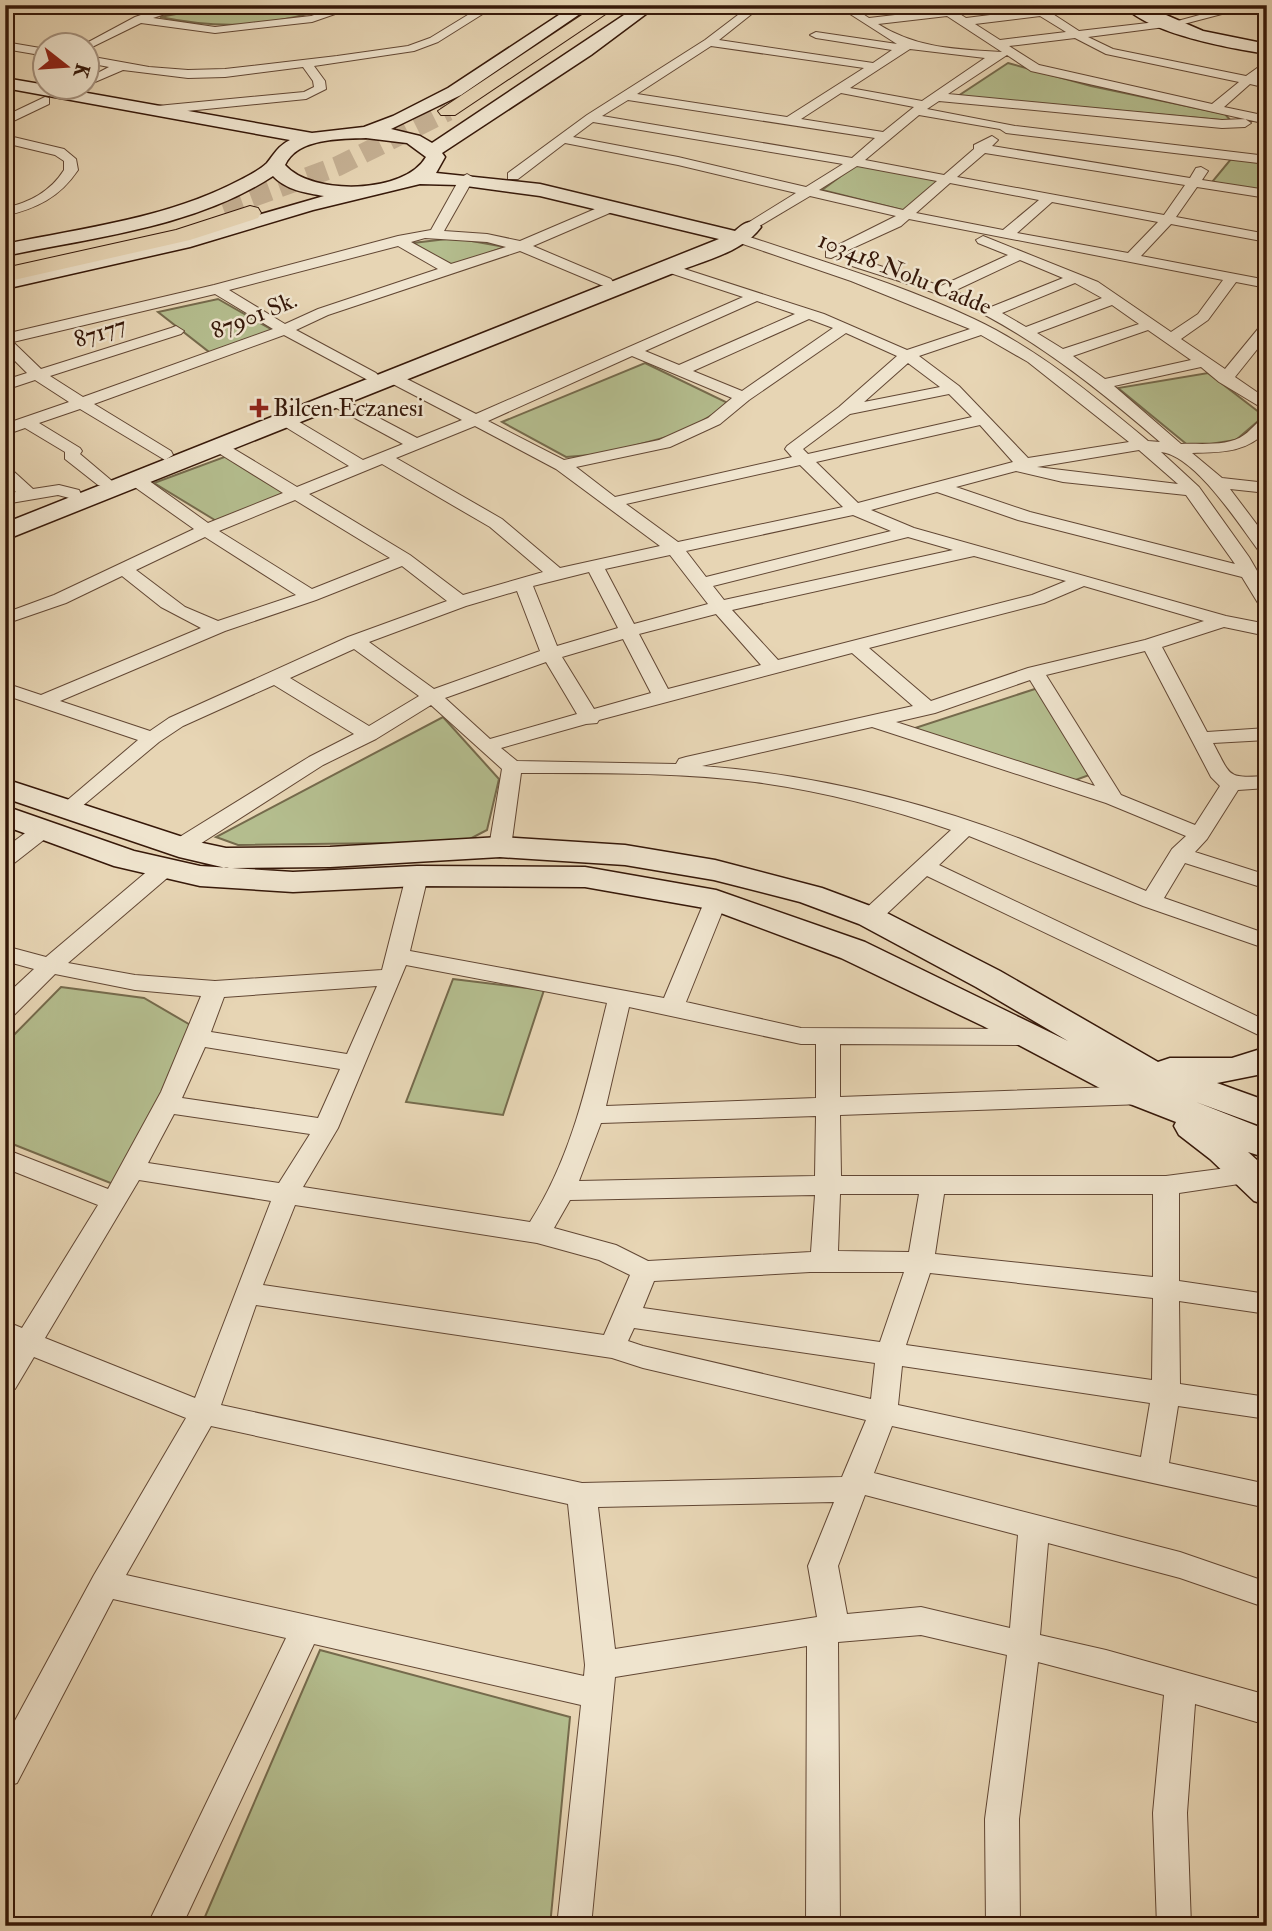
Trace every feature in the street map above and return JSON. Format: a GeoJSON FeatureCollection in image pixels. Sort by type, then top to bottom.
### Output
{"type":"FeatureCollection","features":[{"type":"Feature","properties":{"kind":"main road"},"geometry":{"type":"LineString","coordinates":[[432,119],[610,5]]}},
{"type":"Feature","properties":{"kind":"main road"},"geometry":{"type":"LineString","coordinates":[[471,119],[631,5]]}},
{"type":"Feature","properties":{"kind":"main road"},"geometry":{"type":"LineString","coordinates":[[5,260],[150,228],[229,199]]}},
{"type":"Feature","properties":{"kind":"main road"},"geometry":{"type":"LineString","coordinates":[[5,275],[182,234],[250,213]]}},
{"type":"Feature","properties":{"kind":"street"},"geometry":{"type":"LineString","coordinates":[[5,9],[13,5]]}},
{"type":"Feature","properties":{"kind":"street"},"geometry":{"type":"LineString","coordinates":[[102,38],[166,8],[187,5]]}},
{"type":"Feature","properties":{"kind":"street"},"geometry":{"type":"LineString","coordinates":[[139,19],[215,30],[312,19],[356,5]]}},
{"type":"Feature","properties":{"kind":"street"},"geometry":{"type":"LineString","coordinates":[[229,199],[276,163],[289,148],[312,139],[432,119],[585,5]]}},
{"type":"Feature","properties":{"kind":"street"},"geometry":{"type":"LineString","coordinates":[[432,119],[455,129],[650,5]]}},
{"type":"Feature","properties":{"kind":"street"},"geometry":{"type":"LineString","coordinates":[[513,176],[590,118],[709,42],[758,5]]}},
{"type":"Feature","properties":{"kind":"street"},"geometry":{"type":"LineString","coordinates":[[789,54],[842,13],[872,5]]}},
{"type":"Feature","properties":{"kind":"street"},"geometry":{"type":"LineString","coordinates":[[1031,5],[1077,35],[1110,52],[1267,84]]}},
{"type":"Feature","properties":{"kind":"street"},"geometry":{"type":"LineString","coordinates":[[1131,5],[1196,36],[1267,49]]}},
{"type":"Feature","properties":{"kind":"street"},"geometry":{"type":"LineString","coordinates":[[1149,5],[1173,23],[1267,43]]}},
{"type":"Feature","properties":{"kind":"street"},"geometry":{"type":"LineString","coordinates":[[464,7],[489,8]]}},
{"type":"Feature","properties":{"kind":"street"},"geometry":{"type":"LineString","coordinates":[[816,35],[905,47],[997,50],[1077,35],[1173,23],[1246,7],[1267,13]]}},
{"type":"Feature","properties":{"kind":"street"},"geometry":{"type":"LineString","coordinates":[[102,63],[149,71],[201,74],[410,49],[434,40],[489,8]]}},
{"type":"Feature","properties":{"kind":"street"},"geometry":{"type":"LineString","coordinates":[[866,22],[943,9],[965,22],[997,50],[1011,54],[1035,68],[1216,107],[1267,121]]}},
{"type":"Feature","properties":{"kind":"street"},"geometry":{"type":"LineString","coordinates":[[965,22],[1043,12]]}},
{"type":"Feature","properties":{"kind":"street"},"geometry":{"type":"LineString","coordinates":[[842,13],[866,22],[905,47]]}},
{"type":"Feature","properties":{"kind":"street"},"geometry":{"type":"LineString","coordinates":[[709,42],[872,66]]}},
{"type":"Feature","properties":{"kind":"street"},"geometry":{"type":"LineString","coordinates":[[5,45],[32,50]]}},
{"type":"Feature","properties":{"kind":"street"},"geometry":{"type":"LineString","coordinates":[[790,121],[905,47]]}},
{"type":"Feature","properties":{"kind":"street"},"geometry":{"type":"LineString","coordinates":[[5,521],[165,454],[382,377],[669,268],[811,191],[855,162],[884,136],[997,50]]}},
{"type":"Feature","properties":{"kind":"street"},"geometry":{"type":"LineString","coordinates":[[157,110],[306,95],[320,89],[319,81],[306,63]]}},
{"type":"Feature","properties":{"kind":"street"},"geometry":{"type":"LineString","coordinates":[[1118,88],[1162,63]]}},
{"type":"Feature","properties":{"kind":"street"},"geometry":{"type":"LineString","coordinates":[[1216,107],[1267,64]]}},
{"type":"Feature","properties":{"kind":"street"},"geometry":{"type":"LineString","coordinates":[[102,75],[121,66]]}},
{"type":"Feature","properties":{"kind":"street"},"geometry":{"type":"LineString","coordinates":[[1160,97],[1201,71]]}},
{"type":"Feature","properties":{"kind":"street"},"geometry":{"type":"LineString","coordinates":[[5,83],[32,86]]}},
{"type":"Feature","properties":{"kind":"street"},"geometry":{"type":"LineString","coordinates":[[838,89],[1007,128],[1217,138],[1267,121]]}},
{"type":"Feature","properties":{"kind":"street"},"geometry":{"type":"LineString","coordinates":[[5,93],[32,98]]}},
{"type":"Feature","properties":{"kind":"street"},"geometry":{"type":"LineString","coordinates":[[628,96],[884,136]]}},
{"type":"Feature","properties":{"kind":"street"},"geometry":{"type":"LineString","coordinates":[[102,97],[312,139]]}},
{"type":"Feature","properties":{"kind":"street"},"geometry":{"type":"LineString","coordinates":[[938,97],[1025,105],[1217,138],[1267,160]]}},
{"type":"Feature","properties":{"kind":"street"},"geometry":{"type":"LineString","coordinates":[[5,121],[43,102]]}},
{"type":"Feature","properties":{"kind":"street"},"geometry":{"type":"LineString","coordinates":[[50,102],[193,128],[259,146],[276,163],[284,178],[305,187],[335,192],[370,191]]}},
{"type":"Feature","properties":{"kind":"street"},"geometry":{"type":"LineString","coordinates":[[831,254],[884,229],[904,215],[979,148],[1007,128],[1025,105]]}},
{"type":"Feature","properties":{"kind":"street"},"geometry":{"type":"LineString","coordinates":[[590,118],[855,162],[1267,238]]}},
{"type":"Feature","properties":{"kind":"street"},"geometry":{"type":"LineString","coordinates":[[5,283],[183,243],[286,213],[397,186],[419,178],[431,170],[434,156],[471,119]]}},
{"type":"Feature","properties":{"kind":"street"},"geometry":{"type":"LineString","coordinates":[[366,132],[414,140],[434,156],[737,233],[831,254],[942,291],[991,312],[1062,355],[1102,384],[1217,483],[1259,529],[1267,550]]}},
{"type":"Feature","properties":{"kind":"street"},"geometry":{"type":"LineString","coordinates":[[5,138],[59,152],[70,159],[71,170],[53,194],[37,203],[5,212]]}},
{"type":"Feature","properties":{"kind":"street"},"geometry":{"type":"LineString","coordinates":[[1132,257],[1167,220],[1194,181],[1217,138]]}},
{"type":"Feature","properties":{"kind":"street"},"geometry":{"type":"LineString","coordinates":[[564,139],[811,191],[904,215],[1267,284]]}},
{"type":"Feature","properties":{"kind":"street"},"geometry":{"type":"LineString","coordinates":[[979,148],[1267,194]]}},
{"type":"Feature","properties":{"kind":"street","name":"103418 Nolu Cadde"},"geometry":{"type":"LineString","coordinates":[[419,178],[467,178],[737,233],[982,330],[1033,359],[1101,410],[1182,478],[1240,557],[1267,604]]}},
{"type":"Feature","properties":{"kind":"street"},"geometry":{"type":"LineString","coordinates":[[436,233],[467,178]]}},
{"type":"Feature","properties":{"kind":"street"},"geometry":{"type":"LineString","coordinates":[[5,250],[229,199],[268,194],[287,204],[286,213]]}},
{"type":"Feature","properties":{"kind":"street"},"geometry":{"type":"LineString","coordinates":[[1007,234],[1049,198]]}},
{"type":"Feature","properties":{"kind":"street","name":"87901 Sk."},"geometry":{"type":"LineString","coordinates":[[5,430],[287,329],[323,312],[521,246],[614,206]]}},
{"type":"Feature","properties":{"kind":"street"},"geometry":{"type":"LineString","coordinates":[[938,222],[1077,277],[1152,324],[1225,379],[1267,406]]}},
{"type":"Feature","properties":{"kind":"street"},"geometry":{"type":"LineString","coordinates":[[5,341],[217,289],[398,240],[436,233],[487,238],[521,246],[606,282]]}},
{"type":"Feature","properties":{"kind":"street"},"geometry":{"type":"LineString","coordinates":[[5,533],[335,401],[382,377],[606,282],[737,233]]}},
{"type":"Feature","properties":{"kind":"street"},"geometry":{"type":"LineString","coordinates":[[398,240],[449,269]]}},
{"type":"Feature","properties":{"kind":"street"},"geometry":{"type":"LineString","coordinates":[[942,291],[1019,254]]}},
{"type":"Feature","properties":{"kind":"street"},"geometry":{"type":"LineString","coordinates":[[669,268],[807,314],[907,355],[953,389],[1020,465],[1063,477],[1193,491]]}},
{"type":"Feature","properties":{"kind":"street"},"geometry":{"type":"LineString","coordinates":[[991,312],[1077,277]]}},
{"type":"Feature","properties":{"kind":"street"},"geometry":{"type":"LineString","coordinates":[[1172,338],[1203,317],[1233,278]]}},
{"type":"Feature","properties":{"kind":"street"},"geometry":{"type":"LineString","coordinates":[[217,289],[323,352],[382,377],[562,465],[674,548],[720,607],[773,667]]}},
{"type":"Feature","properties":{"kind":"street"},"geometry":{"type":"LineString","coordinates":[[5,619],[60,599],[206,530],[474,421],[754,297]]}},
{"type":"Feature","properties":{"kind":"street"},"geometry":{"type":"LineString","coordinates":[[1026,332],[1114,299]]}},
{"type":"Feature","properties":{"kind":"street"},"geometry":{"type":"LineString","coordinates":[[149,305],[176,331],[211,357]]}},
{"type":"Feature","properties":{"kind":"street"},"geometry":{"type":"LineString","coordinates":[[681,370],[807,314]]}},
{"type":"Feature","properties":{"kind":"street"},"geometry":{"type":"LineString","coordinates":[[1062,355],[1152,324]]}},
{"type":"Feature","properties":{"kind":"street"},"geometry":{"type":"LineString","coordinates":[[1225,379],[1267,327]]}},
{"type":"Feature","properties":{"kind":"street"},"geometry":{"type":"LineString","coordinates":[[562,465],[664,444],[714,421],[743,397],[843,328]]}},
{"type":"Feature","properties":{"kind":"street"},"geometry":{"type":"LineString","coordinates":[[982,330],[907,355],[845,410],[793,449],[855,509],[908,532],[1223,621],[1267,630]]}},
{"type":"Feature","properties":{"kind":"street","name":"87177"},"geometry":{"type":"LineString","coordinates":[[5,385],[176,331]]}},
{"type":"Feature","properties":{"kind":"street"},"geometry":{"type":"LineString","coordinates":[[5,341],[39,376],[165,454]]}},
{"type":"Feature","properties":{"kind":"street"},"geometry":{"type":"LineString","coordinates":[[630,350],[743,397]]}},
{"type":"Feature","properties":{"kind":"street"},"geometry":{"type":"LineString","coordinates":[[1102,384],[1202,362]]}},
{"type":"Feature","properties":{"kind":"street"},"geometry":{"type":"LineString","coordinates":[[845,410],[953,389]]}},
{"type":"Feature","properties":{"kind":"street"},"geometry":{"type":"LineString","coordinates":[[335,401],[417,445]]}},
{"type":"Feature","properties":{"kind":"street"},"geometry":{"type":"LineString","coordinates":[[285,420],[362,466]]}},
{"type":"Feature","properties":{"kind":"street"},"geometry":{"type":"LineString","coordinates":[[614,502],[982,420]]}},
{"type":"Feature","properties":{"kind":"street"},"geometry":{"type":"LineString","coordinates":[[5,859],[152,738],[177,722],[355,641],[460,602],[556,574],[855,509],[1020,465],[1142,446],[1177,449],[1226,447],[1249,440],[1267,422]]}},
{"type":"Feature","properties":{"kind":"street"},"geometry":{"type":"LineString","coordinates":[[27,423],[74,451],[71,455],[104,481]]}},
{"type":"Feature","properties":{"kind":"street"},"geometry":{"type":"LineString","coordinates":[[1249,440],[1267,444]]}},
{"type":"Feature","properties":{"kind":"street"},"geometry":{"type":"LineString","coordinates":[[218,446],[404,559],[460,602]]}},
{"type":"Feature","properties":{"kind":"street"},"geometry":{"type":"LineString","coordinates":[[382,457],[496,523],[556,574]]}},
{"type":"Feature","properties":{"kind":"street"},"geometry":{"type":"LineString","coordinates":[[5,473],[28,495]]}},
{"type":"Feature","properties":{"kind":"street"},"geometry":{"type":"LineString","coordinates":[[135,479],[206,530],[310,596]]}},
{"type":"Feature","properties":{"kind":"street"},"geometry":{"type":"LineString","coordinates":[[1217,483],[1267,488]]}},
{"type":"Feature","properties":{"kind":"street"},"geometry":{"type":"LineString","coordinates":[[938,487],[1024,516],[1248,573]]}},
{"type":"Feature","properties":{"kind":"street"},"geometry":{"type":"LineString","coordinates":[[5,499],[59,490],[73,494]]}},
{"type":"Feature","properties":{"kind":"street"},"geometry":{"type":"LineString","coordinates":[[701,584],[908,532]]}},
{"type":"Feature","properties":{"kind":"street"},"geometry":{"type":"LineString","coordinates":[[5,1010],[49,967],[173,857],[316,761],[369,735],[432,695],[551,654],[629,631],[720,607],[971,551]]}},
{"type":"Feature","properties":{"kind":"street"},"geometry":{"type":"LineString","coordinates":[[43,701],[218,627],[310,596],[404,559]]}},
{"type":"Feature","properties":{"kind":"street"},"geometry":{"type":"LineString","coordinates":[[594,565],[662,696]]}},
{"type":"Feature","properties":{"kind":"street"},"geometry":{"type":"LineString","coordinates":[[122,568],[162,602],[203,623],[218,627]]}},
{"type":"Feature","properties":{"kind":"street"},"geometry":{"type":"LineString","coordinates":[[486,746],[590,719],[662,696],[1038,599],[1083,580]]}},
{"type":"Feature","properties":{"kind":"street"},"geometry":{"type":"LineString","coordinates":[[523,583],[551,654],[590,719]]}},
{"type":"Feature","properties":{"kind":"street"},"geometry":{"type":"LineString","coordinates":[[663,769],[928,709],[1035,672],[1151,644],[1223,621]]}},
{"type":"Feature","properties":{"kind":"street"},"geometry":{"type":"LineString","coordinates":[[355,641],[432,695],[512,767],[663,769],[755,776],[822,789],[925,814],[966,827],[1151,901],[1267,942]]}},
{"type":"Feature","properties":{"kind":"street"},"geometry":{"type":"LineString","coordinates":[[1151,644],[1221,777],[1231,783],[1267,782]]}},
{"type":"Feature","properties":{"kind":"street"},"geometry":{"type":"LineString","coordinates":[[855,646],[928,709]]}},
{"type":"Feature","properties":{"kind":"street"},"geometry":{"type":"LineString","coordinates":[[1035,672],[1113,799]]}},
{"type":"Feature","properties":{"kind":"street"},"geometry":{"type":"LineString","coordinates":[[275,677],[369,735]]}},
{"type":"Feature","properties":{"kind":"street"},"geometry":{"type":"LineString","coordinates":[[5,689],[152,738]]}},
{"type":"Feature","properties":{"kind":"street"},"geometry":{"type":"LineString","coordinates":[[873,721],[1113,799],[1200,834]]}},
{"type":"Feature","properties":{"kind":"street"},"geometry":{"type":"LineString","coordinates":[[1200,738],[1267,734]]}},
{"type":"Feature","properties":{"kind":"street"},"geometry":{"type":"LineString","coordinates":[[500,847],[512,767]]}},
{"type":"Feature","properties":{"kind":"street"},"geometry":{"type":"LineString","coordinates":[[1151,901],[1180,855],[1200,834],[1231,783]]}},
{"type":"Feature","properties":{"kind":"street"},"geometry":{"type":"LineString","coordinates":[[5,788],[125,859],[330,857],[500,847],[625,855],[715,870],[811,895],[870,917],[988,979],[1261,1170]]}},
{"type":"Feature","properties":{"kind":"street"},"geometry":{"type":"LineString","coordinates":[[5,815],[55,819]]}},
{"type":"Feature","properties":{"kind":"street"},"geometry":{"type":"LineString","coordinates":[[870,917],[966,827]]}},
{"type":"Feature","properties":{"kind":"street"},"geometry":{"type":"LineString","coordinates":[[1180,855],[1267,882]]}},
{"type":"Feature","properties":{"kind":"street"},"geometry":{"type":"LineString","coordinates":[[173,857],[200,876],[293,882],[417,876],[585,877],[716,900],[853,950],[1030,1037],[1148,1089],[1267,1115]]}},
{"type":"Feature","properties":{"kind":"street"},"geometry":{"type":"LineString","coordinates":[[924,866],[1267,1031]]}},
{"type":"Feature","properties":{"kind":"street"},"geometry":{"type":"LineString","coordinates":[[5,1772],[104,1584],[204,1413],[286,1194],[326,1128],[394,966],[417,876]]}},
{"type":"Feature","properties":{"kind":"street"},"geometry":{"type":"LineString","coordinates":[[672,1007],[716,900]]}},
{"type":"Feature","properties":{"kind":"street"},"geometry":{"type":"LineString","coordinates":[[5,953],[49,967],[141,983],[215,989],[394,966],[620,997],[801,1036],[1030,1037]]}},
{"type":"Feature","properties":{"kind":"street"},"geometry":{"type":"LineString","coordinates":[[5,1381],[16,1337],[134,1170],[199,1038],[215,989]]}},
{"type":"Feature","properties":{"kind":"street"},"geometry":{"type":"LineString","coordinates":[[537,1233],[563,1191],[592,1115],[620,997]]}},
{"type":"Feature","properties":{"kind":"street"},"geometry":{"type":"LineString","coordinates":[[824,1263],[828,1185],[828,1036]]}},
{"type":"Feature","properties":{"kind":"street"},"geometry":{"type":"LineString","coordinates":[[199,1038],[353,1063]]}},
{"type":"Feature","properties":{"kind":"street"},"geometry":{"type":"LineString","coordinates":[[592,1115],[1148,1089],[1224,1070],[1257,1065],[1267,1059]]}},
{"type":"Feature","properties":{"kind":"street"},"geometry":{"type":"LineString","coordinates":[[166,1104],[326,1128]]}},
{"type":"Feature","properties":{"kind":"street"},"geometry":{"type":"LineString","coordinates":[[5,1158],[113,1201]]}},
{"type":"Feature","properties":{"kind":"street"},"geometry":{"type":"LineString","coordinates":[[134,1170],[537,1233],[607,1252],[645,1271],[824,1263],[920,1263],[1027,1270],[1267,1304]]}},
{"type":"Feature","properties":{"kind":"street"},"geometry":{"type":"LineString","coordinates":[[563,1191],[828,1185],[1166,1185],[1261,1170]]}},
{"type":"Feature","properties":{"kind":"street"},"geometry":{"type":"LineString","coordinates":[[823,1926],[828,1630],[823,1566],[883,1413],[890,1353],[920,1263],[933,1185]]}},
{"type":"Feature","properties":{"kind":"street"},"geometry":{"type":"LineString","coordinates":[[1153,1473],[1166,1393],[1166,1185]]}},
{"type":"Feature","properties":{"kind":"street"},"geometry":{"type":"LineString","coordinates":[[612,1347],[645,1271]]}},
{"type":"Feature","properties":{"kind":"street"},"geometry":{"type":"LineString","coordinates":[[247,1293],[612,1347],[643,1357],[883,1413],[1267,1496]]}},
{"type":"Feature","properties":{"kind":"street"},"geometry":{"type":"LineString","coordinates":[[627,1316],[1267,1409]]}},
{"type":"Feature","properties":{"kind":"street"},"geometry":{"type":"LineString","coordinates":[[16,1337],[204,1413],[582,1495],[853,1484],[1180,1565],[1267,1595]]}},
{"type":"Feature","properties":{"kind":"street"},"geometry":{"type":"LineString","coordinates":[[574,1926],[599,1680],[582,1495]]}},
{"type":"Feature","properties":{"kind":"street"},"geometry":{"type":"LineString","coordinates":[[1003,1926],[1002,1819],[1024,1646],[1034,1527]]}},
{"type":"Feature","properties":{"kind":"street"},"geometry":{"type":"LineString","coordinates":[[104,1584],[305,1630],[599,1680],[828,1630],[921,1621],[1106,1664],[1267,1710]]}},
{"type":"Feature","properties":{"kind":"street"},"geometry":{"type":"LineString","coordinates":[[164,1926],[305,1630]]}},
{"type":"Feature","properties":{"kind":"street"},"geometry":{"type":"LineString","coordinates":[[1174,1926],[1170,1813],[1181,1687]]}},
{"type":"Feature","properties":{"kind":"green space"},"geometry":{"type":"Polygon","coordinates":[[[224,5],[336,5],[292,18],[249,24],[206,24],[160,17],[224,5]]]}},
{"type":"Feature","properties":{"kind":"green space"},"geometry":{"type":"Polygon","coordinates":[[[1008,63],[1091,86],[1225,114],[1231,121],[958,96],[1008,63]]]}},
{"type":"Feature","properties":{"kind":"green space"},"geometry":{"type":"Polygon","coordinates":[[[1231,159],[1267,163],[1267,192],[1212,182],[1231,159]]]}},
{"type":"Feature","properties":{"kind":"green space"},"geometry":{"type":"Polygon","coordinates":[[[856,165],[939,180],[906,211],[822,190],[856,165]]]}},
{"type":"Feature","properties":{"kind":"green space"},"geometry":{"type":"Polygon","coordinates":[[[455,238],[505,247],[450,267],[413,243],[455,238]]]}},
{"type":"Feature","properties":{"kind":"green space"},"geometry":{"type":"Polygon","coordinates":[[[218,299],[276,332],[213,355],[158,312],[218,299]]]}},
{"type":"Feature","properties":{"kind":"green space"},"geometry":{"type":"Polygon","coordinates":[[[645,363],[730,404],[682,433],[603,454],[566,457],[502,422],[645,363]]]}},
{"type":"Feature","properties":{"kind":"green space"},"geometry":{"type":"Polygon","coordinates":[[[1208,373],[1264,416],[1236,440],[1190,447],[1118,388],[1208,373]]]}},
{"type":"Feature","properties":{"kind":"green space"},"geometry":{"type":"Polygon","coordinates":[[[227,456],[288,493],[218,522],[154,483],[227,456]]]}},
{"type":"Feature","properties":{"kind":"green space"},"geometry":{"type":"Polygon","coordinates":[[[1041,687],[1092,774],[1073,781],[912,729],[1041,687]]]}},
{"type":"Feature","properties":{"kind":"green space"},"geometry":{"type":"Polygon","coordinates":[[[443,717],[499,779],[487,830],[464,842],[238,845],[216,837],[443,717]]]}},
{"type":"Feature","properties":{"kind":"green space"},"geometry":{"type":"Polygon","coordinates":[[[453,979],[544,990],[503,1115],[406,1102],[453,979]]]}},
{"type":"Feature","properties":{"kind":"green space"},"geometry":{"type":"Polygon","coordinates":[[[61,987],[144,998],[199,1030],[113,1184],[5,1141],[5,1044],[61,987]]]}},
{"type":"Feature","properties":{"kind":"green space"},"geometry":{"type":"Polygon","coordinates":[[[320,1650],[570,1717],[550,1926],[201,1926],[320,1650]]]}},
{"type":"Feature","properties":{"kind":"tunnel"},"geometry":{"type":"LineString","coordinates":[[223,208],[338,166],[448,111]]}},
{"type":"Feature","properties":{"kind":"place","name":"Bilcen Eczanesi"},"geometry":{"type":"Point","coordinates":[259,408]}}]}
